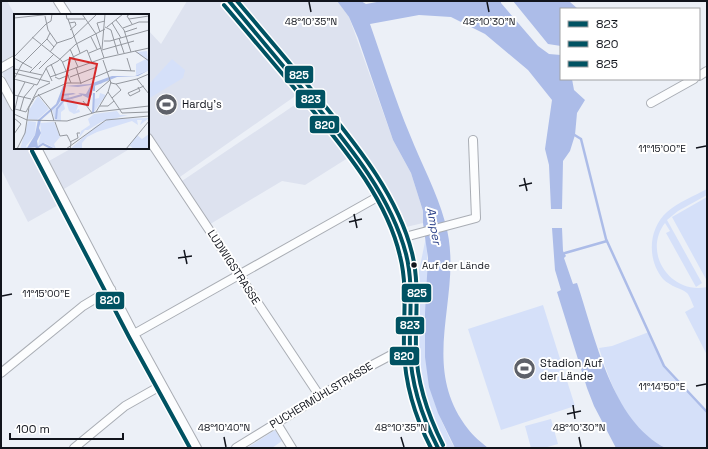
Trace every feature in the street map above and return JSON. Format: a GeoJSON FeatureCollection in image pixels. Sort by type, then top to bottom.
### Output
{"type":"FeatureCollection","features":[{"type":"Feature","properties":{"kind":"street"},"geometry":{"type":"LineString","coordinates":[[58,1],[66,14]]}},
{"type":"Feature","properties":{"kind":"street"},"geometry":{"type":"LineString","coordinates":[[229,1],[316,104],[367,172],[381,195],[401,238],[410,277],[410,350],[412,377],[424,421],[438,448]]}},
{"type":"Feature","properties":{"kind":"street"},"geometry":{"type":"LineString","coordinates":[[1,68],[14,61]]}},
{"type":"Feature","properties":{"kind":"street"},"geometry":{"type":"LineString","coordinates":[[651,103],[692,80]]}},
{"type":"Feature","properties":{"kind":"street"},"geometry":{"type":"LineString","coordinates":[[1,81],[14,105]]}},
{"type":"Feature","properties":{"kind":"street","name":"LUDWIGSTRASSE"},"geometry":{"type":"LineString","coordinates":[[149,140],[319,396]]}},
{"type":"Feature","properties":{"kind":"street"},"geometry":{"type":"LineString","coordinates":[[401,238],[476,218],[473,140]]}},
{"type":"Feature","properties":{"kind":"street"},"geometry":{"type":"LineString","coordinates":[[38,149],[134,334],[197,448]]}},
{"type":"Feature","properties":{"kind":"street"},"geometry":{"type":"LineString","coordinates":[[134,334],[381,195]]}},
{"type":"Feature","properties":{"kind":"street"},"geometry":{"type":"LineString","coordinates":[[1,374],[83,306],[111,289]]}},
{"type":"Feature","properties":{"kind":"street","name":"PUCHERMÜHLSTRASSE"},"geometry":{"type":"LineString","coordinates":[[236,448],[319,396],[395,353],[410,350]]}},
{"type":"Feature","properties":{"kind":"street"},"geometry":{"type":"LineString","coordinates":[[74,448],[125,406],[162,385]]}},
{"type":"Feature","properties":{"kind":"street"},"geometry":{"type":"LineString","coordinates":[[276,422],[292,448]]}},
{"type":"Feature","properties":{"kind":"shaded area"},"geometry":{"type":"Polygon","coordinates":[[[1,1],[7,1],[14,14],[14,55],[1,62],[1,1]]]}},
{"type":"Feature","properties":{"kind":"shaded area"},"geometry":{"type":"Polygon","coordinates":[[[187,1],[225,1],[301,92],[177,179],[149,135],[149,31],[161,44],[187,1]]]}},
{"type":"Feature","properties":{"kind":"shaded area"},"geometry":{"type":"Polygon","coordinates":[[[234,1],[337,1],[349,17],[393,140],[411,173],[423,211],[423,223],[402,228],[234,1]]]}},
{"type":"Feature","properties":{"kind":"shaded area"},"geometry":{"type":"Polygon","coordinates":[[[172,59],[185,70],[183,78],[149,98],[149,84],[172,59]]]}},
{"type":"Feature","properties":{"kind":"shaded area"},"geometry":{"type":"Polygon","coordinates":[[[14,64],[14,95],[1,71],[14,64]]]}},
{"type":"Feature","properties":{"kind":"shaded area"},"geometry":{"type":"Polygon","coordinates":[[[1,86],[14,112],[14,149],[32,149],[60,204],[28,222],[1,169],[1,86]]]}},
{"type":"Feature","properties":{"kind":"shaded area"},"geometry":{"type":"Polygon","coordinates":[[[305,98],[351,156],[305,185],[282,181],[207,226],[179,183],[305,98]]]}},
{"type":"Feature","properties":{"kind":"shaded area"},"geometry":{"type":"Polygon","coordinates":[[[70,149],[129,149],[64,189],[49,161],[70,149]]]}},
{"type":"Feature","properties":{"kind":"shaded area"},"geometry":{"type":"Polygon","coordinates":[[[707,189],[707,195],[678,211],[667,220],[702,283],[696,287],[666,233],[670,231],[665,223],[659,235],[657,247],[659,259],[664,269],[672,278],[682,285],[694,288],[707,287],[707,355],[685,312],[694,307],[690,298],[685,291],[669,284],[663,279],[654,263],[652,245],[656,227],[667,212],[681,202],[707,189]]]}},
{"type":"Feature","properties":{"kind":"shaded area"},"geometry":{"type":"Polygon","coordinates":[[[707,197],[707,281],[672,217],[707,197]]]}},
{"type":"Feature","properties":{"kind":"shaded area"},"geometry":{"type":"Polygon","coordinates":[[[426,237],[426,355],[429,378],[434,401],[455,448],[446,448],[444,446],[424,402],[417,374],[419,271],[426,237]]]}},
{"type":"Feature","properties":{"kind":"shaded area"},"geometry":{"type":"Polygon","coordinates":[[[543,305],[575,406],[501,430],[468,329],[543,305]]]}},
{"type":"Feature","properties":{"kind":"shaded area"},"geometry":{"type":"Polygon","coordinates":[[[649,332],[664,366],[707,412],[707,448],[666,448],[652,440],[631,418],[622,406],[615,392],[599,348],[612,346],[649,332]]]}},
{"type":"Feature","properties":{"kind":"shaded area"},"geometry":{"type":"Polygon","coordinates":[[[551,419],[558,444],[544,448],[531,448],[525,426],[551,419]]]}},
{"type":"Feature","properties":{"kind":"shaded area"},"geometry":{"type":"Polygon","coordinates":[[[275,430],[282,441],[272,448],[247,448],[275,430]]]}},
{"type":"Feature","properties":{"kind":"water"},"geometry":{"type":"Polygon","coordinates":[[[337,1],[361,1],[366,4],[382,1],[501,1],[501,3],[538,46],[549,54],[560,55],[560,80],[572,80],[574,90],[585,100],[577,113],[575,135],[570,151],[563,161],[562,209],[551,209],[549,165],[545,149],[552,100],[528,70],[485,34],[451,17],[419,15],[370,24],[399,108],[442,211],[445,222],[450,249],[450,275],[443,353],[445,378],[453,404],[468,429],[488,448],[455,448],[438,413],[429,387],[425,357],[425,313],[428,258],[423,223],[423,211],[411,173],[393,140],[358,38],[349,17],[337,1]]]}},
{"type":"Feature","properties":{"kind":"water"},"geometry":{"type":"Polygon","coordinates":[[[513,1],[570,2],[577,8],[560,8],[560,46],[548,44],[513,1]]]}},
{"type":"Feature","properties":{"kind":"water"},"geometry":{"type":"Polygon","coordinates":[[[552,228],[562,228],[563,251],[566,256],[564,258],[573,284],[577,283],[599,352],[608,376],[619,398],[632,419],[647,436],[666,448],[616,448],[594,406],[557,292],[561,290],[555,270],[552,228]]]}},
{"type":"Feature","properties":{"kind":"waterway","name":"Amper"},"geometry":{"type":"LineString","coordinates":[[573,134],[581,139],[606,239],[664,366],[707,412]]}},
{"type":"Feature","properties":{"kind":"waterway"},"geometry":{"type":"LineString","coordinates":[[565,253],[607,241]]}},
{"type":"Feature","properties":{"kind":"transit line","name":"823"},"geometry":{"type":"LineString","coordinates":[[229,1],[342,138],[368,174],[390,213],[406,254],[410,278],[410,350],[415,388],[422,413],[438,448]]}},
{"type":"Feature","properties":{"kind":"transit line","name":"825"},"geometry":{"type":"LineString","coordinates":[[237,1],[310,88],[362,154],[375,172],[397,212],[406,232],[412,253],[416,277],[416,350],[421,387],[428,411],[443,445]]}},
{"type":"Feature","properties":{"kind":"transit line","name":"820"},"geometry":{"type":"LineString","coordinates":[[224,5],[351,159],[364,177],[386,215],[400,256],[404,279],[404,350],[406,376],[420,425],[431,448]]}},
{"type":"Feature","properties":{"kind":"transit line","name":"820"},"geometry":{"type":"LineString","coordinates":[[32,151],[129,337],[190,448]]}},
{"type":"Feature","properties":{"kind":"place","name":"Hardy's"},"geometry":{"type":"Point","coordinates":[166,104]}},
{"type":"Feature","properties":{"kind":"place","name":"Auf der Lände"},"geometry":{"type":"Point","coordinates":[414,265]}},
{"type":"Feature","properties":{"kind":"place","name":"Stadion Auf der Lände"},"geometry":{"type":"Point","coordinates":[525,369]}}]}
